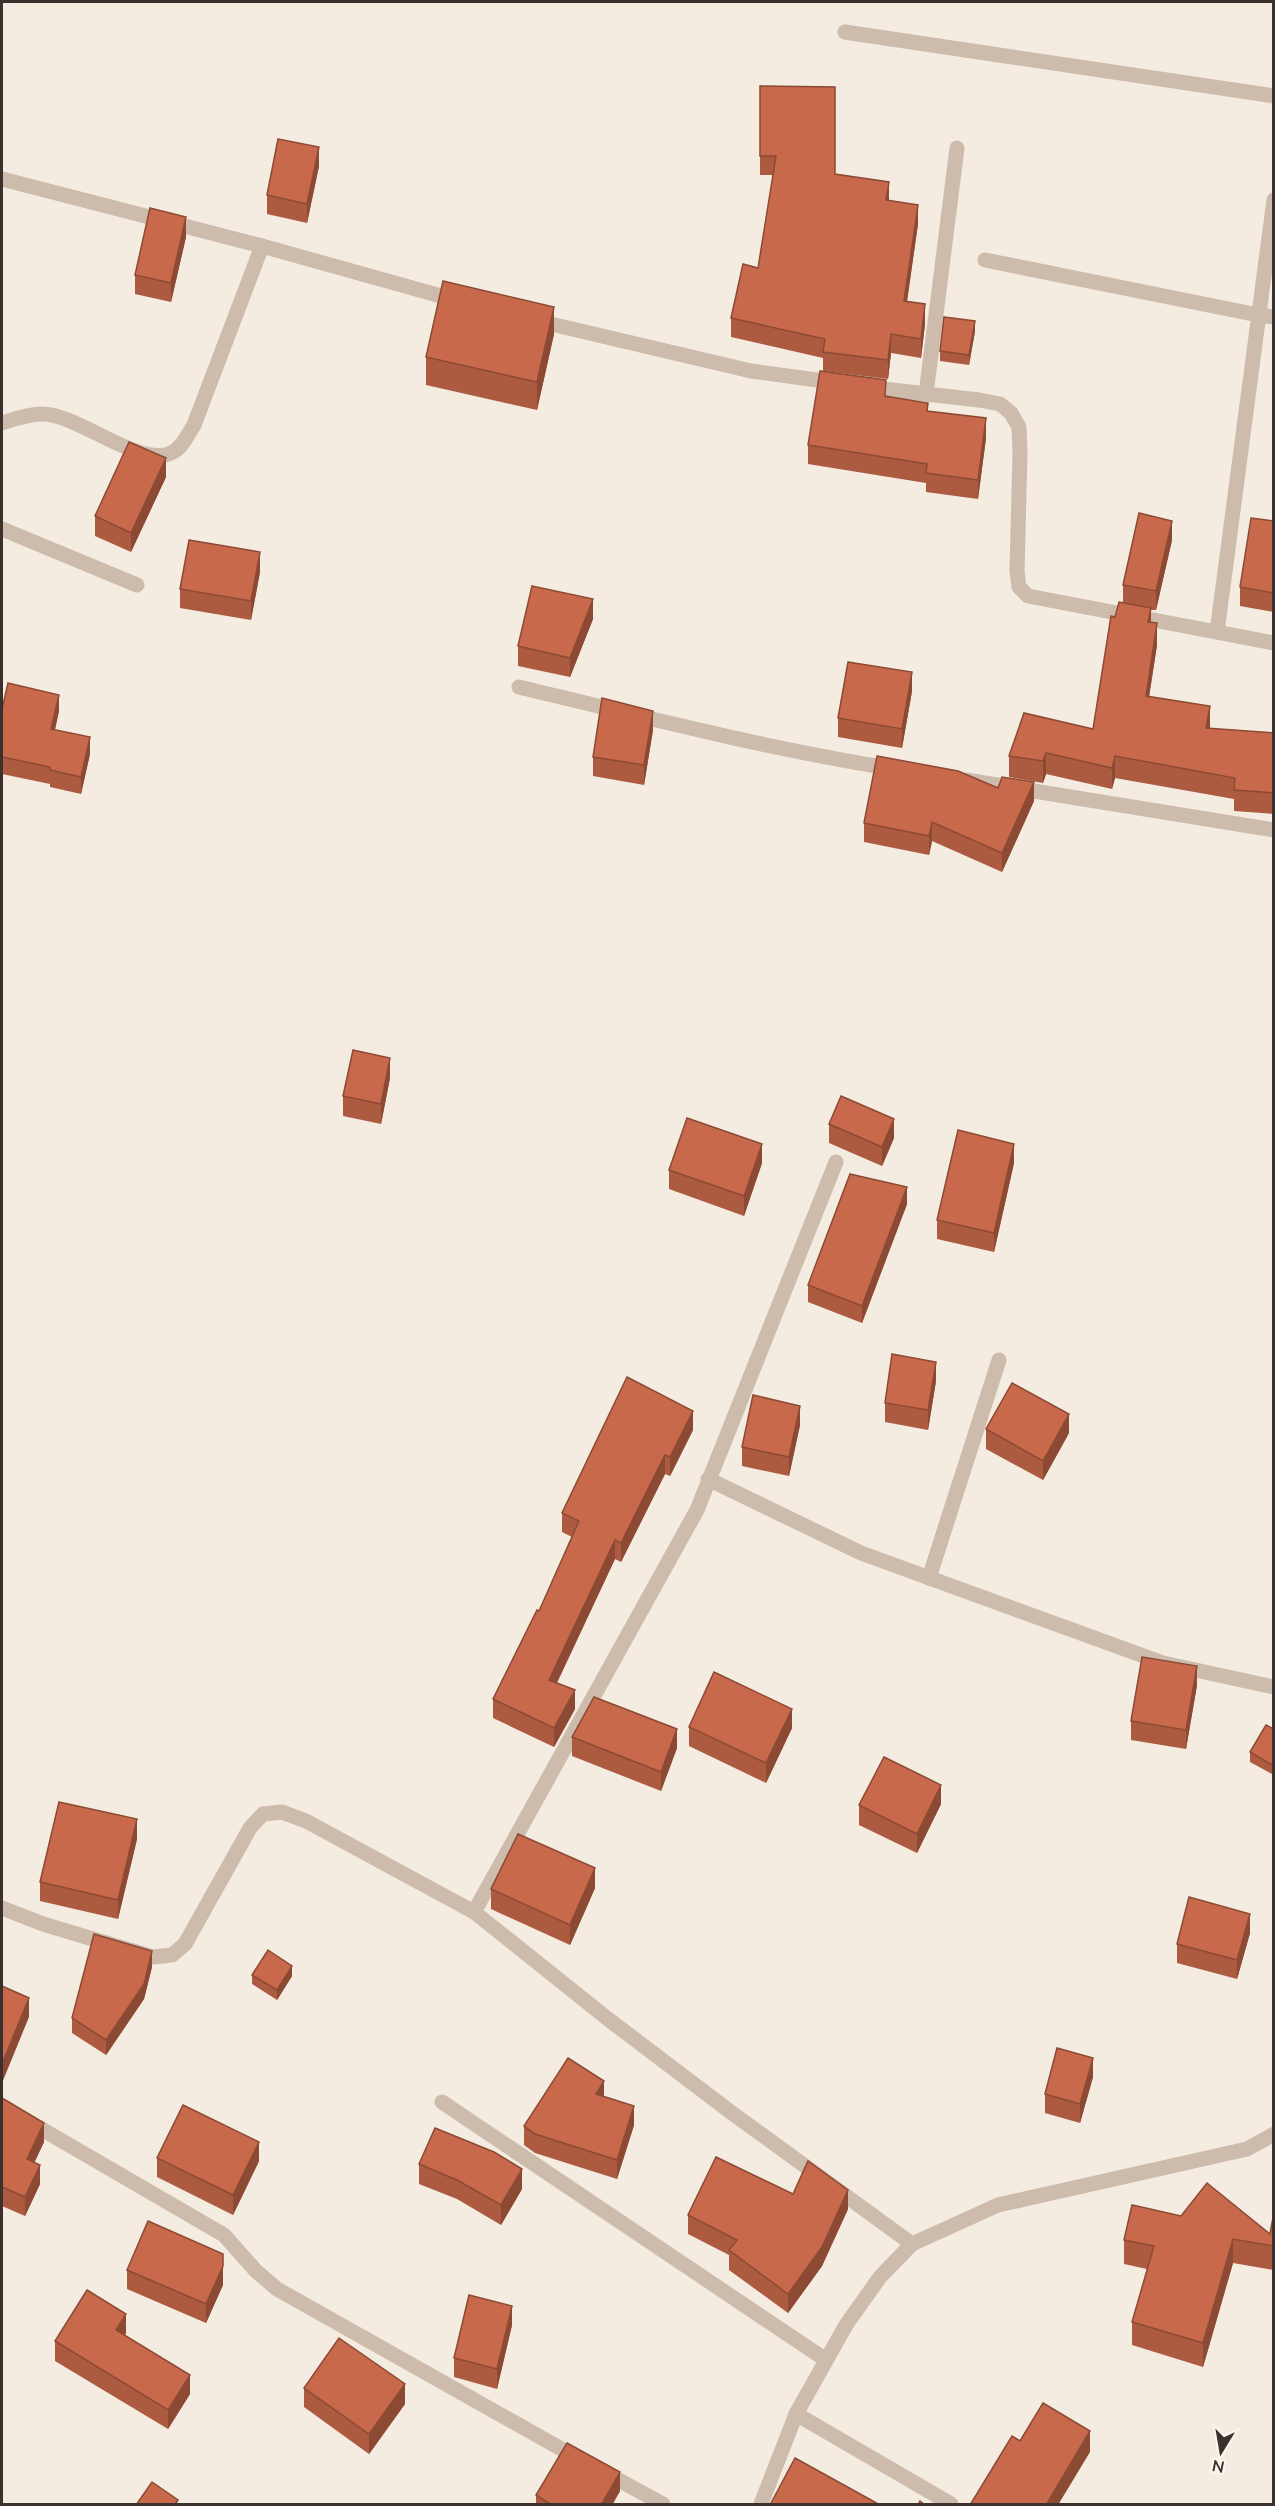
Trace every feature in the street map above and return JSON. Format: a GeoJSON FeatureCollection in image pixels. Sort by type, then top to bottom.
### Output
{"type":"FeatureCollection","features":[{"type":"Feature","properties":{"kind":"street"},"geometry":{"type":"LineString","coordinates":[[845,32],[1274,96]]}},
{"type":"Feature","properties":{"kind":"street"},"geometry":{"type":"LineString","coordinates":[[926,394],[957,148]]}},
{"type":"Feature","properties":{"kind":"street"},"geometry":{"type":"LineString","coordinates":[[2,179],[262,246],[476,306]]}},
{"type":"Feature","properties":{"kind":"street"},"geometry":{"type":"LineString","coordinates":[[1217,632],[1266,316],[1274,200]]}},
{"type":"Feature","properties":{"kind":"street"},"geometry":{"type":"LineString","coordinates":[[2,423],[20,416],[42,414],[62,417],[140,453],[171,454],[183,444],[194,425],[262,246]]}},
{"type":"Feature","properties":{"kind":"street"},"geometry":{"type":"LineString","coordinates":[[985,260],[1266,316]]}},
{"type":"Feature","properties":{"kind":"street"},"geometry":{"type":"LineString","coordinates":[[522,317],[751,371],[1000,404],[1011,413],[1019,427],[1017,571],[1019,587],[1028,596],[1274,643]]}},
{"type":"Feature","properties":{"kind":"street"},"geometry":{"type":"LineString","coordinates":[[2,529],[137,585]]}},
{"type":"Feature","properties":{"kind":"street"},"geometry":{"type":"LineString","coordinates":[[519,687],[823,757],[914,772]]}},
{"type":"Feature","properties":{"kind":"street"},"geometry":{"type":"LineString","coordinates":[[948,777],[1274,830]]}},
{"type":"Feature","properties":{"kind":"street"},"geometry":{"type":"LineString","coordinates":[[474,1912],[696,1510],[836,1162]]}},
{"type":"Feature","properties":{"kind":"street"},"geometry":{"type":"LineString","coordinates":[[929,1578],[999,1360]]}},
{"type":"Feature","properties":{"kind":"street"},"geometry":{"type":"LineString","coordinates":[[708,1479],[861,1553],[929,1578],[1163,1663],[1274,1687]]}},
{"type":"Feature","properties":{"kind":"street"},"geometry":{"type":"LineString","coordinates":[[2,1908],[43,1924],[153,1957],[172,1955],[185,1944],[250,1828],[263,1814],[282,1812],[306,1821],[474,1912],[608,2019],[732,2113],[912,2244]]}},
{"type":"Feature","properties":{"kind":"street"},"geometry":{"type":"LineString","coordinates":[[442,2102],[826,2360]]}},
{"type":"Feature","properties":{"kind":"street"},"geometry":{"type":"LineString","coordinates":[[2,2106],[224,2235],[256,2271],[277,2289],[308,2308],[663,2505]]}},
{"type":"Feature","properties":{"kind":"street"},"geometry":{"type":"LineString","coordinates":[[761,2505],[796,2414],[846,2325],[880,2277],[912,2244],[999,2205],[1247,2149],[1274,2134]]}},
{"type":"Feature","properties":{"kind":"street"},"geometry":{"type":"LineString","coordinates":[[796,2414],[951,2505]]}},
{"type":"Feature","properties":{"kind":"building"},"geometry":{"type":"Polygon","coordinates":[[[760,86],[835,87],[835,174],[889,182],[886,200],[918,205],[904,301],[925,304],[921,339],[891,334],[888,360],[823,352],[825,339],[731,318],[743,264],[758,268],[776,156],[760,156],[760,86]]]}},
{"type":"Feature","properties":{"kind":"building"},"geometry":{"type":"Polygon","coordinates":[[[278,139],[319,147],[307,204],[267,195],[278,139]]]}},
{"type":"Feature","properties":{"kind":"building"},"geometry":{"type":"Polygon","coordinates":[[[150,208],[186,217],[171,283],[135,275],[150,208]]]}},
{"type":"Feature","properties":{"kind":"building"},"geometry":{"type":"Polygon","coordinates":[[[443,281],[554,307],[537,382],[426,357],[443,281]]]}},
{"type":"Feature","properties":{"kind":"building"},"geometry":{"type":"Polygon","coordinates":[[[944,317],[975,321],[969,355],[940,351],[944,317]]]}},
{"type":"Feature","properties":{"kind":"building"},"geometry":{"type":"Polygon","coordinates":[[[820,371],[886,380],[885,396],[928,403],[927,411],[986,418],[978,480],[926,473],[927,464],[808,445],[820,371]]]}},
{"type":"Feature","properties":{"kind":"building"},"geometry":{"type":"Polygon","coordinates":[[[129,442],[166,458],[131,533],[95,516],[129,442]]]}},
{"type":"Feature","properties":{"kind":"building"},"geometry":{"type":"Polygon","coordinates":[[[1139,513],[1172,521],[1156,591],[1123,585],[1139,513]]]}},
{"type":"Feature","properties":{"kind":"building"},"geometry":{"type":"Polygon","coordinates":[[[1251,518],[1274,521],[1274,593],[1240,587],[1251,518]]]}},
{"type":"Feature","properties":{"kind":"building"},"geometry":{"type":"Polygon","coordinates":[[[189,540],[260,552],[251,601],[180,589],[189,540]]]}},
{"type":"Feature","properties":{"kind":"building"},"geometry":{"type":"Polygon","coordinates":[[[532,586],[593,599],[570,658],[518,646],[532,586]]]}},
{"type":"Feature","properties":{"kind":"building"},"geometry":{"type":"Polygon","coordinates":[[[1119,602],[1151,608],[1148,622],[1157,623],[1146,696],[1210,706],[1206,728],[1274,733],[1274,793],[1234,790],[1235,778],[1115,756],[1112,768],[1046,753],[1043,761],[1009,756],[1024,713],[1093,729],[1111,616],[1115,617],[1119,602]]]}},
{"type":"Feature","properties":{"kind":"building"},"geometry":{"type":"Polygon","coordinates":[[[848,662],[912,672],[902,729],[838,718],[848,662]]]}},
{"type":"Feature","properties":{"kind":"building"},"geometry":{"type":"Polygon","coordinates":[[[8,683],[59,695],[51,729],[90,737],[81,777],[50,770],[50,767],[2,757],[2,709],[8,683]]]}},
{"type":"Feature","properties":{"kind":"building"},"geometry":{"type":"Polygon","coordinates":[[[602,698],[653,711],[644,765],[593,757],[602,698]]]}},
{"type":"Feature","properties":{"kind":"building"},"geometry":{"type":"Polygon","coordinates":[[[877,756],[958,771],[998,788],[1002,777],[1034,782],[1002,853],[932,822],[929,836],[864,823],[877,756]]]}},
{"type":"Feature","properties":{"kind":"building"},"geometry":{"type":"Polygon","coordinates":[[[353,1050],[390,1058],[381,1104],[343,1096],[353,1050]]]}},
{"type":"Feature","properties":{"kind":"building"},"geometry":{"type":"Polygon","coordinates":[[[841,1096],[894,1119],[882,1147],[829,1124],[841,1096]]]}},
{"type":"Feature","properties":{"kind":"building"},"geometry":{"type":"Polygon","coordinates":[[[687,1118],[762,1144],[744,1196],[669,1170],[687,1118]]]}},
{"type":"Feature","properties":{"kind":"building"},"geometry":{"type":"Polygon","coordinates":[[[958,1130],[1014,1144],[994,1233],[937,1220],[958,1130]]]}},
{"type":"Feature","properties":{"kind":"building"},"geometry":{"type":"Polygon","coordinates":[[[850,1174],[907,1187],[862,1306],[808,1285],[850,1174]]]}},
{"type":"Feature","properties":{"kind":"building"},"geometry":{"type":"Polygon","coordinates":[[[892,1354],[936,1362],[928,1410],[885,1403],[892,1354]]]}},
{"type":"Feature","properties":{"kind":"building"},"geometry":{"type":"Polygon","coordinates":[[[627,1377],[693,1411],[670,1457],[665,1455],[621,1543],[615,1540],[549,1680],[575,1690],[554,1728],[493,1699],[537,1610],[539,1611],[579,1521],[562,1513],[627,1377]]]}},
{"type":"Feature","properties":{"kind":"building"},"geometry":{"type":"Polygon","coordinates":[[[1012,1383],[1069,1414],[1043,1461],[986,1429],[1012,1383]]]}},
{"type":"Feature","properties":{"kind":"building"},"geometry":{"type":"Polygon","coordinates":[[[753,1395],[800,1406],[789,1457],[742,1447],[753,1395]]]}},
{"type":"Feature","properties":{"kind":"building"},"geometry":{"type":"Polygon","coordinates":[[[1142,1657],[1197,1666],[1186,1730],[1131,1721],[1142,1657]]]}},
{"type":"Feature","properties":{"kind":"building"},"geometry":{"type":"Polygon","coordinates":[[[714,1672],[792,1709],[766,1763],[689,1727],[714,1672]]]}},
{"type":"Feature","properties":{"kind":"building"},"geometry":{"type":"Polygon","coordinates":[[[594,1697],[677,1729],[661,1772],[572,1737],[594,1697]]]}},
{"type":"Feature","properties":{"kind":"building"},"geometry":{"type":"Polygon","coordinates":[[[1266,1725],[1274,1729],[1274,1766],[1250,1752],[1266,1725]]]}},
{"type":"Feature","properties":{"kind":"building"},"geometry":{"type":"Polygon","coordinates":[[[884,1757],[941,1785],[917,1834],[859,1805],[884,1757]]]}},
{"type":"Feature","properties":{"kind":"building"},"geometry":{"type":"Polygon","coordinates":[[[59,1802],[137,1819],[118,1900],[40,1882],[59,1802]]]}},
{"type":"Feature","properties":{"kind":"building"},"geometry":{"type":"Polygon","coordinates":[[[518,1834],[595,1868],[570,1925],[491,1889],[518,1834]]]}},
{"type":"Feature","properties":{"kind":"building"},"geometry":{"type":"Polygon","coordinates":[[[1189,1897],[1250,1914],[1237,1960],[1177,1944],[1189,1897]]]}},
{"type":"Feature","properties":{"kind":"building"},"geometry":{"type":"Polygon","coordinates":[[[94,1934],[152,1951],[144,1984],[106,2040],[72,2018],[94,1934]]]}},
{"type":"Feature","properties":{"kind":"building"},"geometry":{"type":"Polygon","coordinates":[[[268,1950],[292,1966],[277,1990],[252,1975],[268,1950]]]}},
{"type":"Feature","properties":{"kind":"building"},"geometry":{"type":"Polygon","coordinates":[[[2,1986],[29,1998],[2,2064],[2,1986]]]}},
{"type":"Feature","properties":{"kind":"building"},"geometry":{"type":"Polygon","coordinates":[[[1057,2048],[1093,2058],[1080,2104],[1045,2094],[1057,2048]]]}},
{"type":"Feature","properties":{"kind":"building"},"geometry":{"type":"Polygon","coordinates":[[[568,2058],[604,2081],[596,2094],[634,2106],[617,2160],[535,2134],[524,2126],[568,2058]]]}},
{"type":"Feature","properties":{"kind":"building"},"geometry":{"type":"Polygon","coordinates":[[[2,2098],[44,2123],[27,2159],[40,2165],[25,2197],[2,2187],[2,2098]]]}},
{"type":"Feature","properties":{"kind":"building"},"geometry":{"type":"Polygon","coordinates":[[[183,2105],[259,2142],[233,2195],[157,2158],[183,2105]]]}},
{"type":"Feature","properties":{"kind":"building"},"geometry":{"type":"Polygon","coordinates":[[[435,2128],[494,2152],[522,2169],[501,2205],[457,2180],[419,2164],[435,2128]]]}},
{"type":"Feature","properties":{"kind":"building"},"geometry":{"type":"Polygon","coordinates":[[[716,2157],[793,2194],[808,2161],[848,2190],[822,2247],[788,2294],[729,2250],[737,2240],[688,2215],[716,2157]]]}},
{"type":"Feature","properties":{"kind":"building"},"geometry":{"type":"Polygon","coordinates":[[[1207,2183],[1270,2234],[1274,2212],[1274,2246],[1233,2239],[1203,2343],[1132,2322],[1154,2246],[1124,2240],[1132,2205],[1181,2216],[1207,2183]]]}},
{"type":"Feature","properties":{"kind":"building"},"geometry":{"type":"Polygon","coordinates":[[[148,2221],[223,2254],[223,2266],[206,2304],[127,2270],[148,2221]]]}},
{"type":"Feature","properties":{"kind":"building"},"geometry":{"type":"Polygon","coordinates":[[[87,2290],[126,2314],[116,2330],[190,2375],[168,2410],[55,2341],[87,2290]]]}},
{"type":"Feature","properties":{"kind":"building"},"geometry":{"type":"Polygon","coordinates":[[[469,2295],[512,2306],[497,2369],[454,2358],[469,2295]]]}},
{"type":"Feature","properties":{"kind":"building"},"geometry":{"type":"Polygon","coordinates":[[[339,2338],[405,2384],[369,2434],[304,2388],[339,2338]]]}},
{"type":"Feature","properties":{"kind":"building"},"geometry":{"type":"Polygon","coordinates":[[[1043,2403],[1090,2431],[1046,2505],[970,2505],[1012,2436],[1020,2441],[1043,2403]]]}},
{"type":"Feature","properties":{"kind":"building"},"geometry":{"type":"Polygon","coordinates":[[[567,2443],[620,2472],[601,2505],[552,2505],[536,2495],[567,2443]]]}},
{"type":"Feature","properties":{"kind":"building"},"geometry":{"type":"Polygon","coordinates":[[[795,2458],[880,2505],[770,2505],[795,2458]]]}},
{"type":"Feature","properties":{"kind":"building"},"geometry":{"type":"Polygon","coordinates":[[[152,2482],[178,2500],[175,2505],[136,2505],[152,2482]]]}}]}
